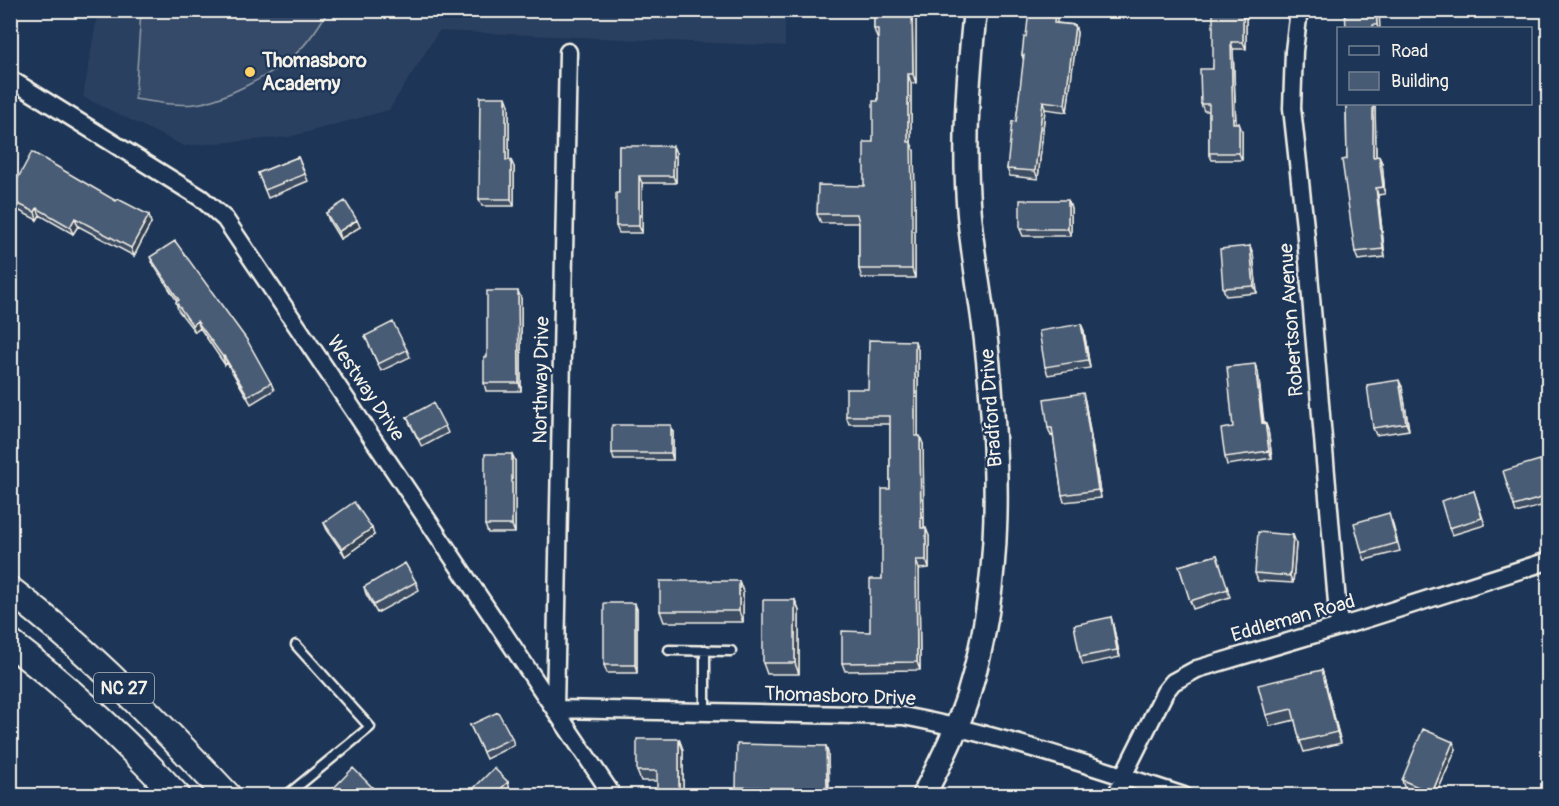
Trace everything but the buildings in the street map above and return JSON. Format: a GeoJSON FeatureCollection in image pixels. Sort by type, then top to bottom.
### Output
{"type":"FeatureCollection","features":[{"type":"Feature","properties":{"kind":"main road","name":"NC 27"},"geometry":{"type":"LineString","coordinates":[[10,591],[43,615],[138,701],[228,795]]}},
{"type":"Feature","properties":{"kind":"main road","name":"NC 27"},"geometry":{"type":"LineString","coordinates":[[10,643],[58,680],[177,795]]}},
{"type":"Feature","properties":{"kind":"street","name":"Bradford Drive"},"geometry":{"type":"LineString","coordinates":[[923,795],[938,768],[968,696],[991,594],[997,505],[995,434],[986,338],[969,214],[967,174],[969,69],[975,10]]}},
{"type":"Feature","properties":{"kind":"street","name":"Robertson Avenue"},"geometry":{"type":"LineString","coordinates":[[1299,10],[1294,51],[1292,108],[1305,227],[1339,626]]}},
{"type":"Feature","properties":{"kind":"street","name":"Northway Drive"},"geometry":{"type":"LineString","coordinates":[[555,710],[568,52]]}},
{"type":"Feature","properties":{"kind":"street","name":"Westway Drive"},"geometry":{"type":"LineString","coordinates":[[10,79],[201,198],[225,219],[613,795]]}},
{"type":"Feature","properties":{"kind":"street","name":"Eddleman Road"},"geometry":{"type":"LineString","coordinates":[[1117,795],[1123,776],[1152,715],[1173,682],[1210,663],[1339,626],[1548,561]]}},
{"type":"Feature","properties":{"kind":"street","name":"Thomasboro Drive"},"geometry":{"type":"LineString","coordinates":[[555,710],[903,716],[956,726],[1184,795]]}},
{"type":"Feature","properties":{"kind":"lane"},"geometry":{"type":"LineString","coordinates":[[286,795],[370,727],[296,645]]}},
{"type":"Feature","properties":{"kind":"lane"},"geometry":{"type":"LineString","coordinates":[[669,650],[731,651]]}},
{"type":"Feature","properties":{"kind":"lane"},"geometry":{"type":"LineString","coordinates":[[705,651],[705,712]]}},
{"type":"Feature","properties":{"kind":"shaded area"},"geometry":{"type":"Polygon","coordinates":[[[141,10],[328,11],[302,48],[271,72],[218,98],[195,104],[180,104],[135,99],[141,10]]]}},
{"type":"Feature","properties":{"kind":"shaded area","name":"Thomasboro Academy"},"geometry":{"type":"Polygon","coordinates":[[[98,11],[785,11],[785,46],[439,31],[389,110],[289,137],[184,146],[83,97],[98,11]]]}},
{"type":"Feature","properties":{"kind":"place","name":"Thomasboro Academy"},"geometry":{"type":"Point","coordinates":[250,72]}}]}
